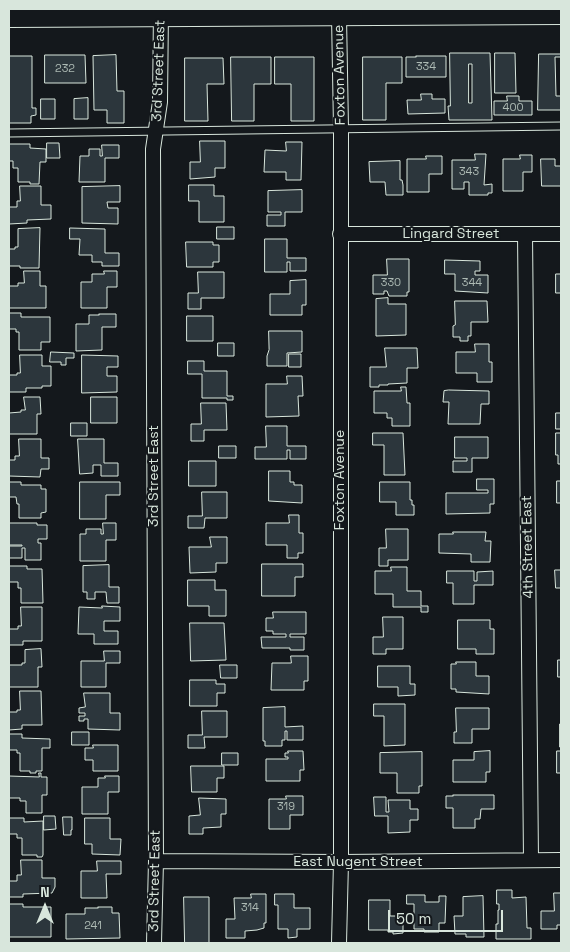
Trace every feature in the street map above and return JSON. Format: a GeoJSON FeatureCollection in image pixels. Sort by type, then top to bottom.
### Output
{"type":"FeatureCollection","features":[{"type":"Feature","properties":{"kind":"main road"},"geometry":{"type":"LineString","coordinates":[[9,17],[161,12],[338,16],[561,14]]}},
{"type":"Feature","properties":{"kind":"street","name":"3rd Street East"},"geometry":{"type":"LineString","coordinates":[[154,943],[156,861],[153,149],[160,102],[161,12]]}},
{"type":"Feature","properties":{"kind":"street","name":"Foxton Avenue"},"geometry":{"type":"LineString","coordinates":[[338,16],[341,128],[341,862],[339,943]]}},
{"type":"Feature","properties":{"kind":"street","name":"Lingard Street"},"geometry":{"type":"LineString","coordinates":[[340,234],[561,234]]}},
{"type":"Feature","properties":{"kind":"street","name":"4th Street East"},"geometry":{"type":"LineString","coordinates":[[525,234],[531,860]]}},
{"type":"Feature","properties":{"kind":"street","name":"East Nugent Street"},"geometry":{"type":"LineString","coordinates":[[156,861],[561,860]]}},
{"type":"Feature","properties":{"kind":"lane"},"geometry":{"type":"LineString","coordinates":[[9,133],[561,126]]}},
{"type":"Feature","properties":{"kind":"building"},"geometry":{"type":"Polygon","coordinates":[[[450,53],[490,53],[492,120],[449,120],[448,106],[450,106],[450,53]],[[469,64],[469,103],[472,103],[472,64],[469,64]]]}},
{"type":"Feature","properties":{"kind":"building"},"geometry":{"type":"Polygon","coordinates":[[[495,53],[515,53],[516,93],[495,93],[495,53]]]}},
{"type":"Feature","properties":{"kind":"building"},"geometry":{"type":"Polygon","coordinates":[[[539,54],[561,54],[561,57],[555,57],[556,96],[561,96],[561,110],[538,110],[539,54]]]}},
{"type":"Feature","properties":{"kind":"building"},"geometry":{"type":"Polygon","coordinates":[[[45,55],[85,55],[86,83],[45,83],[45,55]]]}},
{"type":"Feature","properties":{"kind":"building"},"geometry":{"type":"Polygon","coordinates":[[[116,55],[117,91],[124,91],[124,123],[107,123],[107,110],[94,110],[93,56],[116,55]]]}},
{"type":"Feature","properties":{"kind":"building"},"geometry":{"type":"Polygon","coordinates":[[[9,56],[32,56],[32,108],[36,108],[36,115],[31,116],[31,123],[9,123],[9,56]]]}},
{"type":"Feature","properties":{"kind":"building"},"geometry":{"type":"Polygon","coordinates":[[[446,56],[446,77],[406,77],[406,57],[446,56]]]}},
{"type":"Feature","properties":{"kind":"building"},"geometry":{"type":"Polygon","coordinates":[[[231,57],[271,57],[271,84],[254,84],[254,121],[232,121],[231,57]]]}},
{"type":"Feature","properties":{"kind":"building"},"geometry":{"type":"Polygon","coordinates":[[[275,57],[314,57],[314,121],[291,121],[291,84],[275,84],[275,57]]]}},
{"type":"Feature","properties":{"kind":"building"},"geometry":{"type":"Polygon","coordinates":[[[363,57],[402,57],[402,83],[386,83],[386,120],[363,120],[363,57]]]}},
{"type":"Feature","properties":{"kind":"building"},"geometry":{"type":"Polygon","coordinates":[[[185,58],[223,58],[224,84],[207,84],[208,121],[185,121],[185,58]]]}},
{"type":"Feature","properties":{"kind":"building"},"geometry":{"type":"Polygon","coordinates":[[[421,94],[432,94],[432,99],[445,99],[445,113],[408,114],[407,100],[421,100],[421,94]]]}},
{"type":"Feature","properties":{"kind":"building"},"geometry":{"type":"Polygon","coordinates":[[[507,96],[519,96],[519,101],[532,101],[532,115],[494,115],[494,101],[507,101],[507,96]]]}},
{"type":"Feature","properties":{"kind":"building"},"geometry":{"type":"Polygon","coordinates":[[[88,98],[88,119],[74,119],[74,99],[88,98]]]}},
{"type":"Feature","properties":{"kind":"building"},"geometry":{"type":"Polygon","coordinates":[[[41,99],[55,99],[55,119],[41,119],[41,99]]]}},
{"type":"Feature","properties":{"kind":"building"},"geometry":{"type":"Polygon","coordinates":[[[200,141],[225,141],[225,168],[215,168],[215,177],[190,179],[190,162],[200,162],[200,141]]]}},
{"type":"Feature","properties":{"kind":"building"},"geometry":{"type":"Polygon","coordinates":[[[286,142],[302,142],[301,180],[286,180],[286,172],[264,172],[265,150],[286,151],[286,142]]]}},
{"type":"Feature","properties":{"kind":"building"},"geometry":{"type":"Polygon","coordinates":[[[47,143],[59,143],[60,158],[47,158],[47,143]]]}},
{"type":"Feature","properties":{"kind":"building"},"geometry":{"type":"Polygon","coordinates":[[[9,144],[30,144],[30,148],[46,149],[46,162],[40,162],[39,184],[18,182],[18,168],[13,168],[13,161],[9,161],[9,144]]]}},
{"type":"Feature","properties":{"kind":"building"},"geometry":{"type":"Polygon","coordinates":[[[102,145],[119,145],[119,158],[105,158],[105,182],[79,182],[80,156],[89,156],[89,149],[100,149],[100,156],[102,156],[102,145]]]}},
{"type":"Feature","properties":{"kind":"building"},"geometry":{"type":"Polygon","coordinates":[[[475,154],[486,154],[484,185],[492,184],[492,193],[488,193],[488,195],[469,195],[469,182],[464,182],[464,189],[452,189],[452,160],[475,160],[475,154]]]}},
{"type":"Feature","properties":{"kind":"building"},"geometry":{"type":"Polygon","coordinates":[[[520,155],[532,155],[532,172],[523,172],[523,191],[503,191],[503,159],[520,159],[520,155]]]}},
{"type":"Feature","properties":{"kind":"building"},"geometry":{"type":"Polygon","coordinates":[[[426,156],[442,156],[442,174],[429,174],[429,192],[407,192],[407,159],[426,159],[426,156]]]}},
{"type":"Feature","properties":{"kind":"building"},"geometry":{"type":"Polygon","coordinates":[[[541,159],[555,159],[555,166],[561,166],[561,186],[542,186],[541,159]]]}},
{"type":"Feature","properties":{"kind":"building"},"geometry":{"type":"Polygon","coordinates":[[[400,161],[400,180],[402,180],[403,185],[403,195],[386,195],[385,182],[370,182],[369,162],[400,161]]]}},
{"type":"Feature","properties":{"kind":"building"},"geometry":{"type":"Polygon","coordinates":[[[189,185],[214,185],[214,196],[224,196],[224,222],[199,222],[199,201],[189,201],[189,185]]]}},
{"type":"Feature","properties":{"kind":"building"},"geometry":{"type":"Polygon","coordinates":[[[20,186],[41,186],[41,205],[51,205],[51,219],[27,220],[27,223],[9,224],[9,207],[17,207],[17,201],[20,201],[20,186]]]}},
{"type":"Feature","properties":{"kind":"building"},"geometry":{"type":"Polygon","coordinates":[[[120,186],[120,202],[107,202],[108,208],[118,208],[118,224],[82,223],[82,187],[120,186]]]}},
{"type":"Feature","properties":{"kind":"building"},"geometry":{"type":"Polygon","coordinates":[[[302,190],[302,212],[285,212],[285,226],[267,226],[267,215],[281,215],[281,212],[268,212],[268,191],[302,190]]]}},
{"type":"Feature","properties":{"kind":"building"},"geometry":{"type":"Polygon","coordinates":[[[217,227],[234,227],[234,239],[217,239],[217,227]]]}},
{"type":"Feature","properties":{"kind":"building"},"geometry":{"type":"Polygon","coordinates":[[[40,228],[39,268],[9,266],[9,249],[18,247],[18,229],[40,228]]]}},
{"type":"Feature","properties":{"kind":"building"},"geometry":{"type":"Polygon","coordinates":[[[70,228],[105,229],[105,253],[119,253],[119,266],[102,266],[102,262],[92,262],[92,255],[79,255],[80,239],[70,239],[70,228]]]}},
{"type":"Feature","properties":{"kind":"building"},"geometry":{"type":"Polygon","coordinates":[[[265,239],[287,239],[287,258],[306,258],[306,271],[290,271],[290,262],[287,262],[287,272],[265,272],[265,239]]]}},
{"type":"Feature","properties":{"kind":"building"},"geometry":{"type":"Polygon","coordinates":[[[186,242],[213,242],[213,245],[219,245],[219,262],[213,262],[213,267],[187,267],[186,242]]]}},
{"type":"Feature","properties":{"kind":"building"},"geometry":{"type":"Polygon","coordinates":[[[387,259],[409,259],[409,292],[407,292],[407,296],[389,296],[387,291],[384,291],[384,294],[373,294],[373,275],[387,275],[387,259]]]}},
{"type":"Feature","properties":{"kind":"building"},"geometry":{"type":"Polygon","coordinates":[[[445,260],[480,261],[480,271],[475,271],[475,275],[488,275],[488,293],[455,291],[455,274],[445,274],[445,260]]]}},
{"type":"Feature","properties":{"kind":"building"},"geometry":{"type":"Polygon","coordinates":[[[24,271],[40,271],[40,286],[46,286],[46,308],[9,308],[9,286],[18,286],[18,283],[24,283],[24,271]]]}},
{"type":"Feature","properties":{"kind":"building"},"geometry":{"type":"Polygon","coordinates":[[[104,271],[117,271],[117,287],[107,287],[107,308],[81,308],[81,282],[92,282],[92,274],[104,274],[104,271]]]}},
{"type":"Feature","properties":{"kind":"building"},"geometry":{"type":"Polygon","coordinates":[[[198,272],[224,272],[224,298],[201,298],[201,309],[188,309],[188,293],[198,293],[198,272]]]}},
{"type":"Feature","properties":{"kind":"building"},"geometry":{"type":"Polygon","coordinates":[[[556,274],[561,274],[561,293],[556,293],[556,274]]]}},
{"type":"Feature","properties":{"kind":"building"},"geometry":{"type":"Polygon","coordinates":[[[306,280],[306,305],[302,305],[302,315],[270,315],[270,294],[290,294],[290,281],[306,280]]]}},
{"type":"Feature","properties":{"kind":"building"},"geometry":{"type":"Polygon","coordinates":[[[388,298],[388,304],[406,304],[406,335],[376,336],[376,299],[388,298]]]}},
{"type":"Feature","properties":{"kind":"building"},"geometry":{"type":"Polygon","coordinates":[[[455,301],[487,301],[488,322],[471,322],[471,336],[468,336],[468,341],[460,341],[460,337],[453,337],[455,301]]]}},
{"type":"Feature","properties":{"kind":"building"},"geometry":{"type":"Polygon","coordinates":[[[9,313],[21,313],[21,317],[50,317],[50,342],[41,342],[41,350],[19,350],[19,332],[16,332],[16,329],[9,329],[9,313]]]}},
{"type":"Feature","properties":{"kind":"building"},"geometry":{"type":"Polygon","coordinates":[[[116,314],[116,327],[102,327],[102,350],[76,351],[76,324],[89,324],[89,315],[116,314]]]}},
{"type":"Feature","properties":{"kind":"building"},"geometry":{"type":"Polygon","coordinates":[[[187,316],[213,316],[213,341],[187,341],[187,316]]]}},
{"type":"Feature","properties":{"kind":"building"},"geometry":{"type":"Polygon","coordinates":[[[269,331],[302,331],[302,352],[287,353],[287,366],[267,366],[269,331]]]}},
{"type":"Feature","properties":{"kind":"building"},"geometry":{"type":"Polygon","coordinates":[[[218,343],[234,343],[234,356],[218,356],[218,343]]]}},
{"type":"Feature","properties":{"kind":"building"},"geometry":{"type":"Polygon","coordinates":[[[475,344],[489,344],[489,362],[492,362],[492,382],[477,382],[477,373],[456,373],[456,352],[475,352],[475,344]]]}},
{"type":"Feature","properties":{"kind":"building"},"geometry":{"type":"Polygon","coordinates":[[[385,348],[417,348],[418,368],[407,368],[407,383],[370,387],[370,367],[386,367],[385,348]]]}},
{"type":"Feature","properties":{"kind":"building"},"geometry":{"type":"Polygon","coordinates":[[[51,352],[74,353],[74,358],[66,358],[66,365],[61,365],[61,362],[50,362],[51,352]]]}},
{"type":"Feature","properties":{"kind":"building"},"geometry":{"type":"Polygon","coordinates":[[[289,354],[301,354],[301,367],[289,367],[289,354]]]}},
{"type":"Feature","properties":{"kind":"building"},"geometry":{"type":"Polygon","coordinates":[[[20,355],[42,355],[42,366],[51,366],[51,386],[26,388],[26,392],[9,392],[9,375],[20,373],[20,355]]]}},
{"type":"Feature","properties":{"kind":"building"},"geometry":{"type":"Polygon","coordinates":[[[82,355],[118,356],[118,367],[107,367],[107,376],[117,376],[117,392],[82,393],[82,355]]]}},
{"type":"Feature","properties":{"kind":"building"},"geometry":{"type":"Polygon","coordinates":[[[188,361],[204,361],[204,371],[227,371],[227,396],[233,396],[233,400],[227,400],[227,398],[202,398],[202,374],[188,374],[188,361]]]}},
{"type":"Feature","properties":{"kind":"building"},"geometry":{"type":"Polygon","coordinates":[[[287,376],[302,376],[303,396],[298,396],[299,416],[266,417],[266,384],[287,384],[287,376]]]}},
{"type":"Feature","properties":{"kind":"building"},"geometry":{"type":"Polygon","coordinates":[[[401,387],[406,387],[407,403],[410,403],[410,426],[392,426],[392,418],[387,418],[387,413],[374,413],[374,391],[401,391],[401,387]]]}},
{"type":"Feature","properties":{"kind":"building"},"geometry":{"type":"Polygon","coordinates":[[[444,391],[489,391],[489,404],[481,404],[480,424],[448,424],[449,402],[443,402],[444,391]]]}},
{"type":"Feature","properties":{"kind":"building"},"geometry":{"type":"Polygon","coordinates":[[[24,397],[40,397],[41,414],[37,414],[37,434],[9,434],[9,413],[25,410],[24,397]]]}},
{"type":"Feature","properties":{"kind":"building"},"geometry":{"type":"Polygon","coordinates":[[[91,397],[117,397],[117,423],[91,423],[91,397]]]}},
{"type":"Feature","properties":{"kind":"building"},"geometry":{"type":"Polygon","coordinates":[[[201,403],[226,403],[227,430],[204,430],[204,441],[191,441],[191,424],[201,424],[201,403]]]}},
{"type":"Feature","properties":{"kind":"building"},"geometry":{"type":"Polygon","coordinates":[[[556,413],[561,413],[561,429],[556,429],[556,413]]]}},
{"type":"Feature","properties":{"kind":"building"},"geometry":{"type":"Polygon","coordinates":[[[71,423],[87,423],[87,436],[71,436],[71,423]]]}},
{"type":"Feature","properties":{"kind":"building"},"geometry":{"type":"Polygon","coordinates":[[[266,426],[287,426],[287,446],[306,446],[306,459],[290,459],[290,450],[287,450],[287,459],[255,459],[255,447],[266,447],[266,426]]]}},
{"type":"Feature","properties":{"kind":"building"},"geometry":{"type":"Polygon","coordinates":[[[373,433],[403,433],[405,475],[384,475],[384,445],[373,445],[373,433]]]}},
{"type":"Feature","properties":{"kind":"building"},"geometry":{"type":"Polygon","coordinates":[[[556,433],[561,433],[561,464],[558,464],[558,455],[556,455],[556,433]]]}},
{"type":"Feature","properties":{"kind":"building"},"geometry":{"type":"Polygon","coordinates":[[[455,437],[488,437],[488,458],[472,458],[472,472],[453,472],[453,461],[467,461],[467,458],[455,458],[455,437]]]}},
{"type":"Feature","properties":{"kind":"building"},"geometry":{"type":"Polygon","coordinates":[[[19,439],[41,439],[41,458],[49,458],[49,469],[41,469],[40,477],[9,476],[9,460],[15,460],[15,456],[19,456],[19,439]]]}},
{"type":"Feature","properties":{"kind":"building"},"geometry":{"type":"Polygon","coordinates":[[[78,439],[104,439],[104,463],[118,463],[118,476],[101,476],[101,465],[93,465],[93,473],[80,474],[78,439]]]}},
{"type":"Feature","properties":{"kind":"building"},"geometry":{"type":"Polygon","coordinates":[[[219,446],[236,446],[236,458],[219,458],[219,446]]]}},
{"type":"Feature","properties":{"kind":"building"},"geometry":{"type":"Polygon","coordinates":[[[189,461],[216,461],[216,486],[189,486],[189,461]]]}},
{"type":"Feature","properties":{"kind":"building"},"geometry":{"type":"Polygon","coordinates":[[[269,471],[290,471],[290,482],[294,482],[294,485],[302,485],[302,503],[269,501],[269,471]]]}},
{"type":"Feature","properties":{"kind":"building"},"geometry":{"type":"Polygon","coordinates":[[[477,479],[494,479],[494,504],[490,504],[490,513],[446,514],[446,493],[488,493],[488,490],[477,490],[477,479]]]}},
{"type":"Feature","properties":{"kind":"building"},"geometry":{"type":"Polygon","coordinates":[[[557,481],[561,481],[561,503],[557,503],[557,481]]]}},
{"type":"Feature","properties":{"kind":"building"},"geometry":{"type":"Polygon","coordinates":[[[9,482],[21,482],[21,485],[41,485],[41,489],[46,489],[46,512],[41,513],[41,518],[19,518],[19,504],[17,504],[16,497],[9,497],[9,482]]]}},
{"type":"Feature","properties":{"kind":"building"},"geometry":{"type":"Polygon","coordinates":[[[80,482],[120,482],[120,495],[106,495],[106,519],[80,519],[80,482]]]}},
{"type":"Feature","properties":{"kind":"building"},"geometry":{"type":"Polygon","coordinates":[[[380,482],[410,482],[410,500],[412,500],[412,505],[414,505],[414,515],[396,515],[396,502],[380,502],[380,482]]]}},
{"type":"Feature","properties":{"kind":"building"},"geometry":{"type":"Polygon","coordinates":[[[202,492],[227,492],[227,518],[205,518],[204,528],[188,528],[188,516],[202,516],[202,492]]]}},
{"type":"Feature","properties":{"kind":"building"},"geometry":{"type":"Polygon","coordinates":[[[289,515],[299,515],[299,533],[303,533],[303,553],[298,553],[298,558],[287,558],[287,545],[266,545],[266,523],[289,523],[289,515]]]}},
{"type":"Feature","properties":{"kind":"building"},"geometry":{"type":"Polygon","coordinates":[[[9,523],[47,525],[47,539],[38,539],[38,543],[41,543],[41,560],[25,560],[25,548],[22,548],[22,558],[9,558],[9,546],[22,545],[9,545],[9,523]]]}},
{"type":"Feature","properties":{"kind":"building"},"geometry":{"type":"Polygon","coordinates":[[[103,523],[116,523],[116,540],[106,540],[106,561],[80,561],[80,534],[86,534],[86,529],[101,529],[101,534],[103,534],[103,523]]]}},
{"type":"Feature","properties":{"kind":"building"},"geometry":{"type":"Polygon","coordinates":[[[386,529],[408,529],[408,560],[388,560],[388,566],[379,566],[379,548],[386,548],[386,529]]]}},
{"type":"Feature","properties":{"kind":"building"},"geometry":{"type":"Polygon","coordinates":[[[453,532],[486,532],[485,541],[491,541],[490,562],[471,562],[471,554],[439,553],[439,534],[453,534],[453,532]]]}},
{"type":"Feature","properties":{"kind":"building"},"geometry":{"type":"Polygon","coordinates":[[[210,537],[227,537],[227,563],[216,563],[216,572],[190,573],[189,547],[211,547],[210,537]]]}},
{"type":"Feature","properties":{"kind":"building"},"geometry":{"type":"Polygon","coordinates":[[[262,564],[303,564],[303,577],[295,577],[295,596],[262,596],[262,564]]]}},
{"type":"Feature","properties":{"kind":"building"},"geometry":{"type":"Polygon","coordinates":[[[109,565],[109,587],[119,587],[119,603],[107,603],[106,592],[95,592],[95,599],[87,599],[87,592],[83,592],[83,566],[109,565]]]}},
{"type":"Feature","properties":{"kind":"building"},"geometry":{"type":"Polygon","coordinates":[[[9,566],[27,566],[27,569],[42,569],[43,603],[21,603],[21,588],[18,588],[18,582],[9,582],[9,566]]]}},
{"type":"Feature","properties":{"kind":"building"},"geometry":{"type":"Polygon","coordinates":[[[391,567],[407,567],[407,591],[421,591],[421,606],[428,606],[428,612],[421,612],[421,607],[393,607],[393,594],[375,594],[375,571],[391,571],[391,567]]]}},
{"type":"Feature","properties":{"kind":"building"},"geometry":{"type":"Polygon","coordinates":[[[555,570],[561,570],[561,588],[556,588],[555,570]]]}},
{"type":"Feature","properties":{"kind":"building"},"geometry":{"type":"Polygon","coordinates":[[[447,571],[474,571],[474,581],[477,581],[477,572],[493,571],[493,585],[474,585],[474,604],[453,604],[453,583],[447,583],[447,571]]]}},
{"type":"Feature","properties":{"kind":"building"},"geometry":{"type":"Polygon","coordinates":[[[188,580],[215,580],[215,590],[226,590],[226,616],[209,616],[209,606],[188,606],[188,580]]]}},
{"type":"Feature","properties":{"kind":"building"},"geometry":{"type":"Polygon","coordinates":[[[102,606],[120,607],[120,621],[104,621],[104,631],[118,631],[118,644],[94,644],[94,634],[78,634],[79,607],[102,608],[102,606]]]}},
{"type":"Feature","properties":{"kind":"building"},"geometry":{"type":"Polygon","coordinates":[[[21,607],[42,607],[42,641],[23,641],[23,645],[9,645],[9,629],[18,629],[18,626],[21,626],[21,607]]]}},
{"type":"Feature","properties":{"kind":"building"},"geometry":{"type":"Polygon","coordinates":[[[273,612],[306,612],[306,634],[290,634],[290,637],[304,637],[304,650],[262,648],[261,637],[286,637],[286,634],[273,634],[273,631],[266,631],[266,618],[273,618],[273,612]]]}},
{"type":"Feature","properties":{"kind":"building"},"geometry":{"type":"Polygon","coordinates":[[[383,617],[403,617],[403,649],[386,649],[386,654],[373,654],[373,637],[383,637],[383,617]]]}},
{"type":"Feature","properties":{"kind":"building"},"geometry":{"type":"Polygon","coordinates":[[[458,620],[490,620],[490,629],[494,629],[494,654],[476,654],[476,649],[458,649],[458,620]]]}},
{"type":"Feature","properties":{"kind":"building"},"geometry":{"type":"Polygon","coordinates":[[[190,623],[224,623],[226,660],[191,661],[190,623]]]}},
{"type":"Feature","properties":{"kind":"building"},"geometry":{"type":"Polygon","coordinates":[[[41,649],[42,667],[38,667],[38,687],[9,687],[9,665],[22,665],[22,663],[25,663],[25,650],[41,649]]]}},
{"type":"Feature","properties":{"kind":"building"},"geometry":{"type":"Polygon","coordinates":[[[104,651],[120,651],[120,663],[106,663],[106,687],[81,687],[81,661],[104,661],[104,651]]]}},
{"type":"Feature","properties":{"kind":"building"},"geometry":{"type":"Polygon","coordinates":[[[291,656],[308,656],[308,681],[304,681],[304,690],[271,690],[272,663],[291,663],[291,656]]]}},
{"type":"Feature","properties":{"kind":"building"},"geometry":{"type":"Polygon","coordinates":[[[558,660],[561,660],[561,677],[558,677],[558,660]]]}},
{"type":"Feature","properties":{"kind":"building"},"geometry":{"type":"Polygon","coordinates":[[[456,662],[476,662],[476,676],[489,676],[489,694],[456,692],[456,689],[451,689],[451,664],[456,664],[456,662]]]}},
{"type":"Feature","properties":{"kind":"building"},"geometry":{"type":"Polygon","coordinates":[[[220,665],[237,665],[237,678],[221,678],[220,665]]]}},
{"type":"Feature","properties":{"kind":"building"},"geometry":{"type":"Polygon","coordinates":[[[378,666],[410,666],[410,684],[415,684],[415,695],[398,696],[398,687],[378,687],[378,666]]]}},
{"type":"Feature","properties":{"kind":"building"},"geometry":{"type":"Polygon","coordinates":[[[190,680],[216,680],[216,684],[225,684],[225,693],[217,693],[217,706],[190,706],[190,680]]]}},
{"type":"Feature","properties":{"kind":"building"},"geometry":{"type":"Polygon","coordinates":[[[20,691],[41,691],[42,725],[22,725],[22,729],[9,730],[9,712],[20,710],[20,691]]]}},
{"type":"Feature","properties":{"kind":"building"},"geometry":{"type":"Polygon","coordinates":[[[84,693],[110,693],[110,713],[120,713],[120,730],[88,729],[88,719],[79,721],[79,716],[85,716],[85,713],[79,713],[79,708],[85,707],[84,693]]]}},
{"type":"Feature","properties":{"kind":"building"},"geometry":{"type":"Polygon","coordinates":[[[374,704],[405,704],[405,745],[384,746],[384,716],[374,716],[374,704]]]}},
{"type":"Feature","properties":{"kind":"building"},"geometry":{"type":"Polygon","coordinates":[[[285,707],[285,727],[303,726],[303,740],[287,740],[287,731],[285,731],[285,740],[282,740],[282,746],[265,746],[265,741],[263,741],[263,708],[285,707]]]}},
{"type":"Feature","properties":{"kind":"building"},"geometry":{"type":"Polygon","coordinates":[[[456,708],[489,708],[489,729],[472,729],[472,743],[454,743],[456,708]]]}},
{"type":"Feature","properties":{"kind":"building"},"geometry":{"type":"Polygon","coordinates":[[[202,711],[227,711],[227,737],[204,737],[205,748],[188,748],[188,735],[202,735],[202,711]]]}},
{"type":"Feature","properties":{"kind":"building"},"geometry":{"type":"Polygon","coordinates":[[[561,724],[561,747],[560,747],[561,724]]]}},
{"type":"Feature","properties":{"kind":"building"},"geometry":{"type":"Polygon","coordinates":[[[72,732],[89,732],[89,745],[72,745],[72,732]]]}},
{"type":"Feature","properties":{"kind":"building"},"geometry":{"type":"Polygon","coordinates":[[[9,734],[22,734],[22,738],[50,739],[50,748],[42,748],[42,771],[30,773],[30,771],[20,771],[20,753],[17,753],[17,750],[9,750],[9,734]]]}},
{"type":"Feature","properties":{"kind":"building"},"geometry":{"type":"Polygon","coordinates":[[[93,745],[118,745],[118,771],[93,771],[93,760],[85,760],[85,748],[93,748],[93,745]]]}},
{"type":"Feature","properties":{"kind":"building"},"geometry":{"type":"Polygon","coordinates":[[[288,751],[303,751],[304,770],[300,770],[300,781],[266,781],[266,759],[288,759],[288,757],[285,757],[285,753],[288,753],[288,751]]]}},
{"type":"Feature","properties":{"kind":"building"},"geometry":{"type":"Polygon","coordinates":[[[490,751],[490,772],[486,772],[486,782],[453,782],[453,760],[474,760],[474,752],[490,751]]]}},
{"type":"Feature","properties":{"kind":"building"},"geometry":{"type":"Polygon","coordinates":[[[557,751],[561,751],[561,773],[557,773],[557,751]]]}},
{"type":"Feature","properties":{"kind":"building"},"geometry":{"type":"Polygon","coordinates":[[[422,752],[422,786],[419,786],[419,793],[397,793],[397,773],[380,773],[380,753],[422,752]]]}},
{"type":"Feature","properties":{"kind":"building"},"geometry":{"type":"Polygon","coordinates":[[[222,753],[238,753],[238,765],[222,765],[222,753]]]}},
{"type":"Feature","properties":{"kind":"building"},"geometry":{"type":"Polygon","coordinates":[[[191,766],[224,766],[224,778],[217,778],[217,792],[192,792],[191,766]]]}},
{"type":"Feature","properties":{"kind":"building"},"geometry":{"type":"Polygon","coordinates":[[[39,773],[41,773],[41,777],[47,777],[47,795],[42,795],[42,813],[26,813],[26,801],[20,801],[20,798],[9,798],[9,776],[39,777],[39,773]]]}},
{"type":"Feature","properties":{"kind":"building"},"geometry":{"type":"Polygon","coordinates":[[[105,776],[119,776],[119,792],[108,792],[108,814],[82,814],[82,787],[98,787],[98,778],[105,778],[105,776]]]}},
{"type":"Feature","properties":{"kind":"building"},"geometry":{"type":"Polygon","coordinates":[[[494,795],[494,809],[481,809],[480,819],[475,819],[475,828],[453,828],[453,808],[446,808],[446,796],[494,795]]]}},
{"type":"Feature","properties":{"kind":"building"},"geometry":{"type":"Polygon","coordinates":[[[286,796],[303,796],[303,815],[290,815],[290,829],[269,829],[269,799],[286,799],[286,796]]]}},
{"type":"Feature","properties":{"kind":"building"},"geometry":{"type":"Polygon","coordinates":[[[374,797],[386,797],[386,812],[389,812],[388,800],[410,800],[410,809],[418,809],[418,820],[410,820],[410,832],[388,833],[388,816],[375,816],[374,797]]]}},
{"type":"Feature","properties":{"kind":"building"},"geometry":{"type":"Polygon","coordinates":[[[199,798],[226,799],[226,814],[221,814],[221,827],[203,828],[203,834],[189,834],[189,816],[200,815],[199,798]]]}},
{"type":"Feature","properties":{"kind":"building"},"geometry":{"type":"Polygon","coordinates":[[[44,816],[55,816],[56,829],[44,830],[44,816]]]}},
{"type":"Feature","properties":{"kind":"building"},"geometry":{"type":"Polygon","coordinates":[[[63,817],[72,817],[71,835],[64,835],[63,817]]]}},
{"type":"Feature","properties":{"kind":"building"},"geometry":{"type":"Polygon","coordinates":[[[9,818],[24,818],[24,822],[43,821],[42,857],[22,855],[22,838],[17,838],[17,834],[9,834],[9,818]]]}},
{"type":"Feature","properties":{"kind":"building"},"geometry":{"type":"Polygon","coordinates":[[[85,818],[110,818],[110,839],[121,839],[120,855],[92,854],[92,844],[85,844],[85,818]]]}},
{"type":"Feature","properties":{"kind":"building"},"geometry":{"type":"Polygon","coordinates":[[[21,860],[42,860],[42,878],[55,878],[55,887],[52,893],[23,894],[23,897],[9,897],[9,881],[17,881],[17,875],[21,875],[21,860]]]}},
{"type":"Feature","properties":{"kind":"building"},"geometry":{"type":"Polygon","coordinates":[[[97,861],[121,861],[121,874],[106,874],[107,898],[81,898],[81,871],[97,871],[97,861]]]}},
{"type":"Feature","properties":{"kind":"building"},"geometry":{"type":"Polygon","coordinates":[[[497,890],[512,890],[512,898],[526,897],[527,928],[531,928],[531,939],[496,939],[496,924],[498,924],[499,910],[497,890]]]}},
{"type":"Feature","properties":{"kind":"building"},"geometry":{"type":"Polygon","coordinates":[[[554,893],[561,893],[561,925],[557,925],[557,929],[541,929],[541,911],[554,911],[554,893]]]}},
{"type":"Feature","properties":{"kind":"building"},"geometry":{"type":"Polygon","coordinates":[[[251,894],[266,894],[266,923],[264,923],[264,928],[245,931],[245,938],[226,938],[226,919],[235,919],[234,898],[251,898],[251,894]]]}},
{"type":"Feature","properties":{"kind":"building"},"geometry":{"type":"Polygon","coordinates":[[[275,894],[294,894],[294,908],[310,908],[310,929],[297,929],[297,937],[288,938],[288,929],[278,929],[278,905],[275,905],[275,894]]]}},
{"type":"Feature","properties":{"kind":"building"},"geometry":{"type":"Polygon","coordinates":[[[407,895],[425,895],[425,902],[439,902],[439,896],[446,896],[445,923],[439,923],[439,932],[424,932],[424,929],[414,929],[414,904],[407,904],[407,895]]]}},
{"type":"Feature","properties":{"kind":"building"},"geometry":{"type":"Polygon","coordinates":[[[483,896],[484,937],[466,937],[466,934],[455,934],[454,916],[463,916],[463,897],[483,896]]]}},
{"type":"Feature","properties":{"kind":"building"},"geometry":{"type":"Polygon","coordinates":[[[184,897],[209,897],[209,943],[185,943],[184,897]]]}},
{"type":"Feature","properties":{"kind":"building"},"geometry":{"type":"Polygon","coordinates":[[[369,900],[390,900],[390,916],[403,916],[403,933],[393,934],[393,932],[388,932],[388,930],[369,930],[369,900]]]}},
{"type":"Feature","properties":{"kind":"building"},"geometry":{"type":"Polygon","coordinates":[[[9,904],[23,904],[23,907],[51,907],[51,937],[9,937],[9,904]]]}},
{"type":"Feature","properties":{"kind":"building"},"geometry":{"type":"Polygon","coordinates":[[[112,907],[112,913],[119,913],[120,938],[66,939],[66,914],[85,914],[85,908],[112,907]]]}}]}
